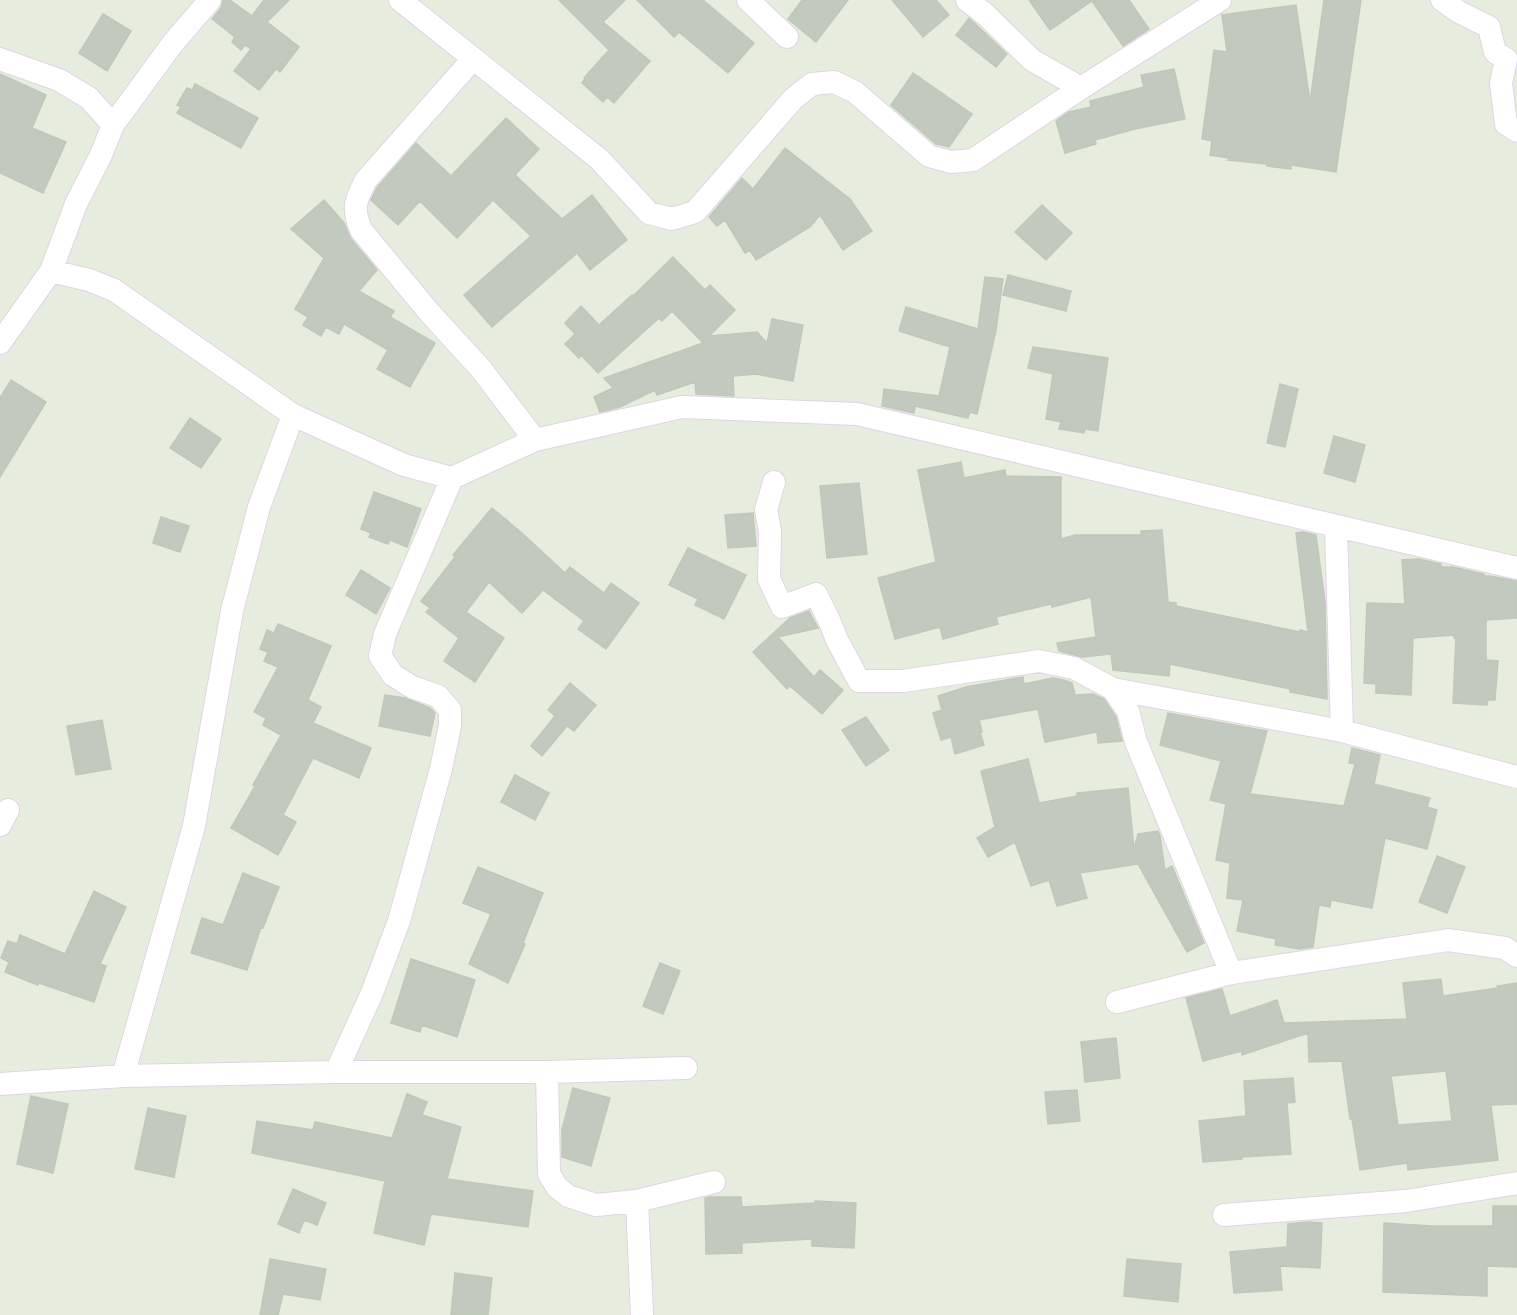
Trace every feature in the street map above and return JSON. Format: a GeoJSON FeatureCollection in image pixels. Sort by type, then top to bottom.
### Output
{"type":"FeatureCollection","features":[{"type":"Feature","properties":{"kind":"street"},"geometry":{"type":"LineString","coordinates":[[0,343],[51,271],[76,204],[101,155],[113,125],[173,43],[210,0]]}},
{"type":"Feature","properties":{"kind":"street"},"geometry":{"type":"LineString","coordinates":[[399,0],[599,159],[649,213],[672,219],[695,212],[793,99],[812,84],[834,82],[855,92],[929,156],[951,162],[974,160],[1081,88],[1220,0]]}},
{"type":"Feature","properties":{"kind":"street"},"geometry":{"type":"LineString","coordinates":[[748,0],[787,37]]}},
{"type":"Feature","properties":{"kind":"street"},"geometry":{"type":"LineString","coordinates":[[967,0],[986,15],[1032,60],[1081,88]]}},
{"type":"Feature","properties":{"kind":"street"},"geometry":{"type":"LineString","coordinates":[[1442,0],[1459,12],[1490,27],[1495,52],[1506,59],[1501,84],[1506,124],[1517,131]]}},
{"type":"Feature","properties":{"kind":"street"},"geometry":{"type":"LineString","coordinates":[[0,59],[59,80],[89,98],[113,125]]}},
{"type":"Feature","properties":{"kind":"street"},"geometry":{"type":"LineString","coordinates":[[472,59],[366,180],[356,200],[356,217],[361,230],[480,369],[535,440]]}},
{"type":"Feature","properties":{"kind":"street"},"geometry":{"type":"LineString","coordinates":[[51,271],[89,280],[114,290],[293,415],[404,465],[452,478],[535,440],[682,407],[857,414],[1517,568]]}},
{"type":"Feature","properties":{"kind":"street"},"geometry":{"type":"LineString","coordinates":[[123,1076],[194,826],[232,611],[259,507],[293,415]]}},
{"type":"Feature","properties":{"kind":"street"},"geometry":{"type":"LineString","coordinates":[[336,1072],[372,993],[399,921],[441,769],[450,726],[450,710],[438,696],[412,687],[393,675],[380,656],[385,634],[452,478]]}},
{"type":"Feature","properties":{"kind":"street"},"geometry":{"type":"LineString","coordinates":[[774,482],[766,510],[770,531],[769,579],[782,607],[816,594],[859,681],[903,681],[1039,661],[1074,668],[1113,689],[1342,731],[1517,777]]}},
{"type":"Feature","properties":{"kind":"street"},"geometry":{"type":"LineString","coordinates":[[1336,527],[1342,731]]}},
{"type":"Feature","properties":{"kind":"street"},"geometry":{"type":"LineString","coordinates":[[1113,689],[1128,711],[1136,742],[1231,973]]}},
{"type":"Feature","properties":{"kind":"street"},"geometry":{"type":"LineString","coordinates":[[1117,1002],[1231,973],[1448,940],[1505,948],[1517,956]]}},
{"type":"Feature","properties":{"kind":"street"},"geometry":{"type":"LineString","coordinates":[[0,1084],[123,1076],[336,1072],[547,1072],[686,1068]]}},
{"type":"Feature","properties":{"kind":"street"},"geometry":{"type":"LineString","coordinates":[[547,1072],[549,1174],[557,1187],[568,1196],[596,1205],[637,1201],[714,1182]]}},
{"type":"Feature","properties":{"kind":"street"},"geometry":{"type":"LineString","coordinates":[[1224,1215],[1406,1201],[1517,1183]]}},
{"type":"Feature","properties":{"kind":"street"},"geometry":{"type":"LineString","coordinates":[[637,1201],[642,1315]]}},
{"type":"Feature","properties":{"kind":"building"},"geometry":{"type":"Polygon","coordinates":[[[223,0],[230,0],[252,16],[264,0],[289,0],[267,22],[299,47],[280,72],[276,69],[259,90],[234,71],[251,49],[245,45],[241,50],[232,42],[235,37],[212,19],[221,8],[223,0]]]}},
{"type":"Feature","properties":{"kind":"building"},"geometry":{"type":"Polygon","coordinates":[[[559,0],[625,0],[603,22],[650,61],[614,103],[607,97],[603,102],[582,83],[609,50],[559,0]]]}},
{"type":"Feature","properties":{"kind":"building"},"geometry":{"type":"Polygon","coordinates":[[[637,0],[703,0],[754,43],[728,73],[679,32],[674,37],[637,0]]]}},
{"type":"Feature","properties":{"kind":"building"},"geometry":{"type":"Polygon","coordinates":[[[802,0],[848,0],[816,42],[788,19],[802,0]]]}},
{"type":"Feature","properties":{"kind":"building"},"geometry":{"type":"Polygon","coordinates":[[[892,0],[936,0],[949,15],[923,37],[892,0]]]}},
{"type":"Feature","properties":{"kind":"building"},"geometry":{"type":"Polygon","coordinates":[[[1029,0],[1129,0],[1149,29],[1123,46],[1092,1],[1050,30],[1029,0]]]}},
{"type":"Feature","properties":{"kind":"building"},"geometry":{"type":"Polygon","coordinates":[[[1324,0],[1361,0],[1336,172],[1291,165],[1291,169],[1267,166],[1267,164],[1228,160],[1229,158],[1210,155],[1212,141],[1202,139],[1214,50],[1227,52],[1222,15],[1296,5],[1310,102],[1324,0]]]}},
{"type":"Feature","properties":{"kind":"building"},"geometry":{"type":"Polygon","coordinates":[[[103,14],[131,31],[107,71],[79,53],[103,14]]]}},
{"type":"Feature","properties":{"kind":"building"},"geometry":{"type":"Polygon","coordinates":[[[969,18],[1007,54],[996,67],[956,35],[969,18]]]}},
{"type":"Feature","properties":{"kind":"building"},"geometry":{"type":"Polygon","coordinates":[[[1174,69],[1185,119],[1095,140],[1096,144],[1065,153],[1056,121],[1069,112],[1091,107],[1090,101],[1144,87],[1141,75],[1174,69]]]}},
{"type":"Feature","properties":{"kind":"building"},"geometry":{"type":"Polygon","coordinates":[[[913,73],[972,114],[949,147],[936,144],[891,105],[913,73]]]}},
{"type":"Feature","properties":{"kind":"building"},"geometry":{"type":"Polygon","coordinates":[[[0,74],[46,95],[32,128],[66,142],[43,193],[0,173],[0,74]]]}},
{"type":"Feature","properties":{"kind":"building"},"geometry":{"type":"Polygon","coordinates":[[[195,84],[258,118],[241,148],[177,113],[181,107],[177,105],[187,88],[192,90],[195,84]]]}},
{"type":"Feature","properties":{"kind":"building"},"geometry":{"type":"Polygon","coordinates":[[[506,118],[539,149],[515,175],[562,219],[592,195],[627,240],[590,270],[577,253],[492,327],[464,295],[531,236],[493,200],[457,238],[420,201],[398,225],[371,200],[377,188],[416,143],[451,176],[506,118]]]}},
{"type":"Feature","properties":{"kind":"building"},"geometry":{"type":"Polygon","coordinates":[[[785,148],[850,199],[872,231],[843,250],[820,215],[810,227],[756,260],[750,250],[745,253],[725,220],[717,226],[709,217],[742,178],[753,189],[785,148]]]}},
{"type":"Feature","properties":{"kind":"building"},"geometry":{"type":"Polygon","coordinates":[[[324,200],[344,223],[351,239],[377,270],[359,291],[394,311],[390,317],[435,343],[410,387],[377,369],[388,350],[344,324],[339,334],[326,327],[321,336],[303,325],[308,317],[295,309],[324,258],[291,229],[324,200]]]}},
{"type":"Feature","properties":{"kind":"building"},"geometry":{"type":"Polygon","coordinates":[[[1042,205],[1072,233],[1046,260],[1015,232],[1042,205]]]}},
{"type":"Feature","properties":{"kind":"building"},"geometry":{"type":"Polygon","coordinates":[[[673,257],[705,290],[710,285],[735,310],[709,336],[757,332],[767,343],[772,319],[803,325],[793,381],[756,374],[733,376],[734,396],[696,394],[695,382],[657,395],[655,390],[620,407],[600,412],[594,397],[613,388],[604,378],[703,343],[672,311],[662,321],[659,318],[598,373],[581,355],[579,358],[565,344],[575,334],[565,323],[581,306],[599,325],[673,257]]]}},
{"type":"Feature","properties":{"kind":"building"},"geometry":{"type":"Polygon","coordinates":[[[1008,275],[1071,291],[1066,311],[1003,295],[1008,275]]]}},
{"type":"Feature","properties":{"kind":"building"},"geometry":{"type":"Polygon","coordinates":[[[985,277],[1003,279],[996,330],[977,414],[970,412],[968,418],[915,406],[914,413],[882,406],[884,389],[939,396],[950,347],[899,331],[906,307],[978,329],[985,277]]]}},
{"type":"Feature","properties":{"kind":"building"},"geometry":{"type":"Polygon","coordinates":[[[1033,347],[1108,358],[1098,431],[1085,429],[1084,433],[1059,429],[1061,422],[1046,419],[1053,374],[1028,368],[1033,347]]]}},
{"type":"Feature","properties":{"kind":"building"},"geometry":{"type":"Polygon","coordinates":[[[11,380],[46,402],[0,477],[0,398],[11,380]]]}},
{"type":"Feature","properties":{"kind":"building"},"geometry":{"type":"Polygon","coordinates":[[[1280,384],[1298,389],[1285,447],[1267,443],[1280,384]]]}},
{"type":"Feature","properties":{"kind":"building"},"geometry":{"type":"Polygon","coordinates":[[[190,418],[221,439],[201,468],[170,448],[190,418]]]}},
{"type":"Feature","properties":{"kind":"building"},"geometry":{"type":"Polygon","coordinates":[[[1334,436],[1365,445],[1355,482],[1324,473],[1334,436]]]}},
{"type":"Feature","properties":{"kind":"building"},"geometry":{"type":"Polygon","coordinates":[[[961,462],[964,478],[1005,470],[1006,476],[1061,477],[1061,539],[1075,535],[1141,535],[1141,531],[1162,530],[1168,602],[1176,603],[1176,606],[1300,632],[1300,630],[1308,632],[1296,533],[1316,535],[1325,602],[1327,699],[1170,664],[1169,676],[1113,670],[1111,654],[1082,657],[1059,651],[1057,643],[1096,637],[1091,597],[996,617],[998,624],[943,639],[940,627],[895,639],[878,578],[936,562],[918,470],[961,462]]]}},
{"type":"Feature","properties":{"kind":"building"},"geometry":{"type":"Polygon","coordinates":[[[859,483],[867,554],[827,558],[820,486],[859,483]]]}},
{"type":"Feature","properties":{"kind":"building"},"geometry":{"type":"Polygon","coordinates":[[[374,492],[421,509],[407,547],[390,540],[388,544],[369,537],[371,533],[361,529],[374,492]]]}},
{"type":"Feature","properties":{"kind":"building"},"geometry":{"type":"Polygon","coordinates":[[[492,508],[565,573],[570,567],[604,593],[611,583],[639,603],[606,649],[578,629],[584,621],[543,590],[522,613],[489,582],[466,612],[504,638],[475,682],[444,661],[459,638],[426,612],[430,608],[421,601],[455,557],[453,555],[492,508]]]}},
{"type":"Feature","properties":{"kind":"building"},"geometry":{"type":"Polygon","coordinates":[[[753,513],[756,546],[728,548],[725,515],[753,513]]]}},
{"type":"Feature","properties":{"kind":"building"},"geometry":{"type":"Polygon","coordinates":[[[161,517],[189,526],[180,552],[153,543],[161,517]]]}},
{"type":"Feature","properties":{"kind":"building"},"geometry":{"type":"Polygon","coordinates":[[[688,548],[746,575],[724,619],[695,605],[698,599],[669,585],[688,548]]]}},
{"type":"Feature","properties":{"kind":"building"},"geometry":{"type":"Polygon","coordinates":[[[1419,559],[1441,564],[1441,567],[1453,567],[1484,574],[1484,576],[1517,581],[1517,618],[1486,620],[1486,660],[1498,661],[1495,700],[1488,700],[1487,705],[1453,703],[1456,638],[1454,635],[1413,638],[1411,695],[1376,693],[1376,684],[1364,683],[1367,603],[1405,604],[1402,560],[1419,559]]]}},
{"type":"Feature","properties":{"kind":"building"},"geometry":{"type":"Polygon","coordinates":[[[361,570],[390,588],[376,614],[346,595],[361,570]]]}},
{"type":"Feature","properties":{"kind":"building"},"geometry":{"type":"Polygon","coordinates":[[[809,611],[818,628],[778,637],[814,677],[820,670],[843,690],[822,714],[790,686],[787,689],[753,652],[790,618],[809,611]]]}},
{"type":"Feature","properties":{"kind":"building"},"geometry":{"type":"Polygon","coordinates":[[[278,624],[331,646],[308,700],[321,707],[313,723],[371,748],[359,778],[313,758],[283,815],[296,822],[278,855],[231,828],[281,735],[263,725],[266,718],[254,712],[278,667],[264,661],[268,652],[260,649],[267,630],[274,633],[278,624]]]}},
{"type":"Feature","properties":{"kind":"building"},"geometry":{"type":"Polygon","coordinates":[[[1023,677],[1024,684],[1053,678],[1064,680],[1072,683],[1075,695],[1093,694],[1104,699],[1116,717],[1122,741],[1098,743],[1097,732],[1045,742],[1038,709],[979,720],[984,745],[955,754],[951,737],[941,740],[933,713],[942,710],[938,696],[966,687],[1023,677]]]}},
{"type":"Feature","properties":{"kind":"building"},"geometry":{"type":"Polygon","coordinates":[[[570,683],[596,705],[574,731],[567,726],[542,756],[531,746],[555,716],[548,710],[570,683]]]}},
{"type":"Feature","properties":{"kind":"building"},"geometry":{"type":"Polygon","coordinates":[[[385,695],[405,698],[430,708],[435,713],[430,736],[379,726],[385,695]]]}},
{"type":"Feature","properties":{"kind":"building"},"geometry":{"type":"Polygon","coordinates":[[[1168,713],[1267,731],[1250,794],[1344,806],[1355,764],[1349,763],[1352,748],[1380,755],[1374,784],[1430,798],[1427,807],[1437,810],[1427,849],[1385,838],[1372,908],[1331,900],[1330,907],[1319,905],[1313,947],[1299,949],[1275,945],[1276,939],[1237,931],[1243,900],[1227,898],[1230,863],[1216,860],[1226,804],[1210,800],[1221,761],[1160,745],[1168,713]]]}},
{"type":"Feature","properties":{"kind":"building"},"geometry":{"type":"Polygon","coordinates":[[[866,717],[889,750],[866,766],[842,730],[866,717]]]}},
{"type":"Feature","properties":{"kind":"building"},"geometry":{"type":"Polygon","coordinates":[[[102,720],[111,769],[76,775],[67,726],[102,720]]]}},
{"type":"Feature","properties":{"kind":"building"},"geometry":{"type":"Polygon","coordinates":[[[1028,759],[1039,803],[1077,796],[1077,793],[1128,788],[1134,849],[1138,834],[1158,831],[1165,870],[1172,866],[1204,943],[1187,952],[1138,864],[1080,873],[1087,898],[1057,906],[1049,880],[1031,886],[1015,842],[988,857],[977,838],[995,827],[981,771],[1028,759]]]}},
{"type":"Feature","properties":{"kind":"building"},"geometry":{"type":"Polygon","coordinates":[[[515,775],[549,793],[535,820],[501,802],[515,775]]]}},
{"type":"Feature","properties":{"kind":"building"},"geometry":{"type":"Polygon","coordinates":[[[1437,856],[1465,867],[1447,913],[1419,902],[1437,856]]]}},
{"type":"Feature","properties":{"kind":"building"},"geometry":{"type":"Polygon","coordinates":[[[478,867],[543,893],[508,983],[469,964],[491,914],[463,903],[478,867]]]}},
{"type":"Feature","properties":{"kind":"building"},"geometry":{"type":"Polygon","coordinates":[[[243,873],[279,887],[263,928],[261,927],[247,970],[191,953],[202,918],[223,925],[243,873]]]}},
{"type":"Feature","properties":{"kind":"building"},"geometry":{"type":"Polygon","coordinates":[[[94,891],[126,907],[100,964],[106,966],[94,1002],[5,972],[9,962],[1,958],[8,941],[17,944],[20,935],[65,954],[94,891]]]}},
{"type":"Feature","properties":{"kind":"building"},"geometry":{"type":"Polygon","coordinates":[[[411,959],[475,980],[457,1037],[422,1025],[420,1032],[391,1023],[411,959]]]}},
{"type":"Feature","properties":{"kind":"building"},"geometry":{"type":"Polygon","coordinates":[[[660,963],[680,971],[663,1014],[643,1006],[660,963]]]}},
{"type":"Feature","properties":{"kind":"building"},"geometry":{"type":"Polygon","coordinates":[[[1441,979],[1443,996],[1517,983],[1517,1104],[1491,1105],[1498,1160],[1408,1170],[1407,1163],[1360,1170],[1342,1061],[1309,1062],[1308,1033],[1242,1055],[1242,1051],[1203,1061],[1186,998],[1222,989],[1230,1016],[1277,1000],[1284,1023],[1407,1019],[1403,983],[1441,979]],[[1446,1071],[1391,1076],[1398,1125],[1452,1121],[1446,1071]]]}},
{"type":"Feature","properties":{"kind":"building"},"geometry":{"type":"Polygon","coordinates":[[[1116,1038],[1120,1078],[1085,1082],[1081,1042],[1116,1038]]]}},
{"type":"Feature","properties":{"kind":"building"},"geometry":{"type":"Polygon","coordinates":[[[1293,1078],[1295,1102],[1287,1103],[1291,1154],[1203,1162],[1199,1121],[1246,1116],[1244,1081],[1293,1078]]]}},
{"type":"Feature","properties":{"kind":"building"},"geometry":{"type":"Polygon","coordinates":[[[573,1088],[610,1098],[591,1166],[562,1157],[562,1129],[573,1088]]]}},
{"type":"Feature","properties":{"kind":"building"},"geometry":{"type":"Polygon","coordinates":[[[1077,1090],[1080,1121],[1048,1124],[1045,1092],[1077,1090]]]}},
{"type":"Feature","properties":{"kind":"building"},"geometry":{"type":"Polygon","coordinates":[[[407,1094],[427,1102],[422,1115],[461,1127],[447,1179],[533,1191],[528,1227],[431,1214],[424,1245],[374,1233],[385,1181],[252,1153],[257,1121],[313,1130],[315,1122],[392,1138],[407,1094]]]}},
{"type":"Feature","properties":{"kind":"building"},"geometry":{"type":"Polygon","coordinates":[[[31,1096],[68,1104],[53,1173],[17,1164],[31,1096]]]}},
{"type":"Feature","properties":{"kind":"building"},"geometry":{"type":"Polygon","coordinates":[[[148,1108],[186,1116],[174,1177],[135,1169],[148,1108]]]}},
{"type":"Feature","properties":{"kind":"building"},"geometry":{"type":"Polygon","coordinates":[[[293,1189],[326,1203],[317,1225],[304,1220],[299,1233],[278,1224],[293,1189]]]}},
{"type":"Feature","properties":{"kind":"building"},"geometry":{"type":"Polygon","coordinates":[[[741,1197],[742,1207],[814,1203],[815,1201],[856,1203],[854,1248],[812,1246],[812,1239],[742,1243],[742,1253],[706,1254],[705,1198],[741,1197]]]}},
{"type":"Feature","properties":{"kind":"building"},"geometry":{"type":"Polygon","coordinates":[[[1493,1206],[1517,1206],[1517,1267],[1487,1266],[1487,1296],[1383,1292],[1384,1223],[1493,1226],[1493,1206]]]}},
{"type":"Feature","properties":{"kind":"building"},"geometry":{"type":"Polygon","coordinates":[[[1322,1223],[1320,1268],[1280,1266],[1282,1290],[1234,1293],[1230,1252],[1287,1247],[1288,1224],[1322,1223]]]}},
{"type":"Feature","properties":{"kind":"building"},"geometry":{"type":"Polygon","coordinates":[[[270,1259],[326,1269],[320,1300],[283,1294],[278,1315],[260,1315],[270,1259]]]}},
{"type":"Feature","properties":{"kind":"building"},"geometry":{"type":"Polygon","coordinates":[[[1127,1259],[1181,1264],[1178,1302],[1124,1296],[1127,1259]]]}},
{"type":"Feature","properties":{"kind":"building"},"geometry":{"type":"Polygon","coordinates":[[[455,1273],[492,1278],[488,1315],[451,1315],[455,1273]]]}}]}
